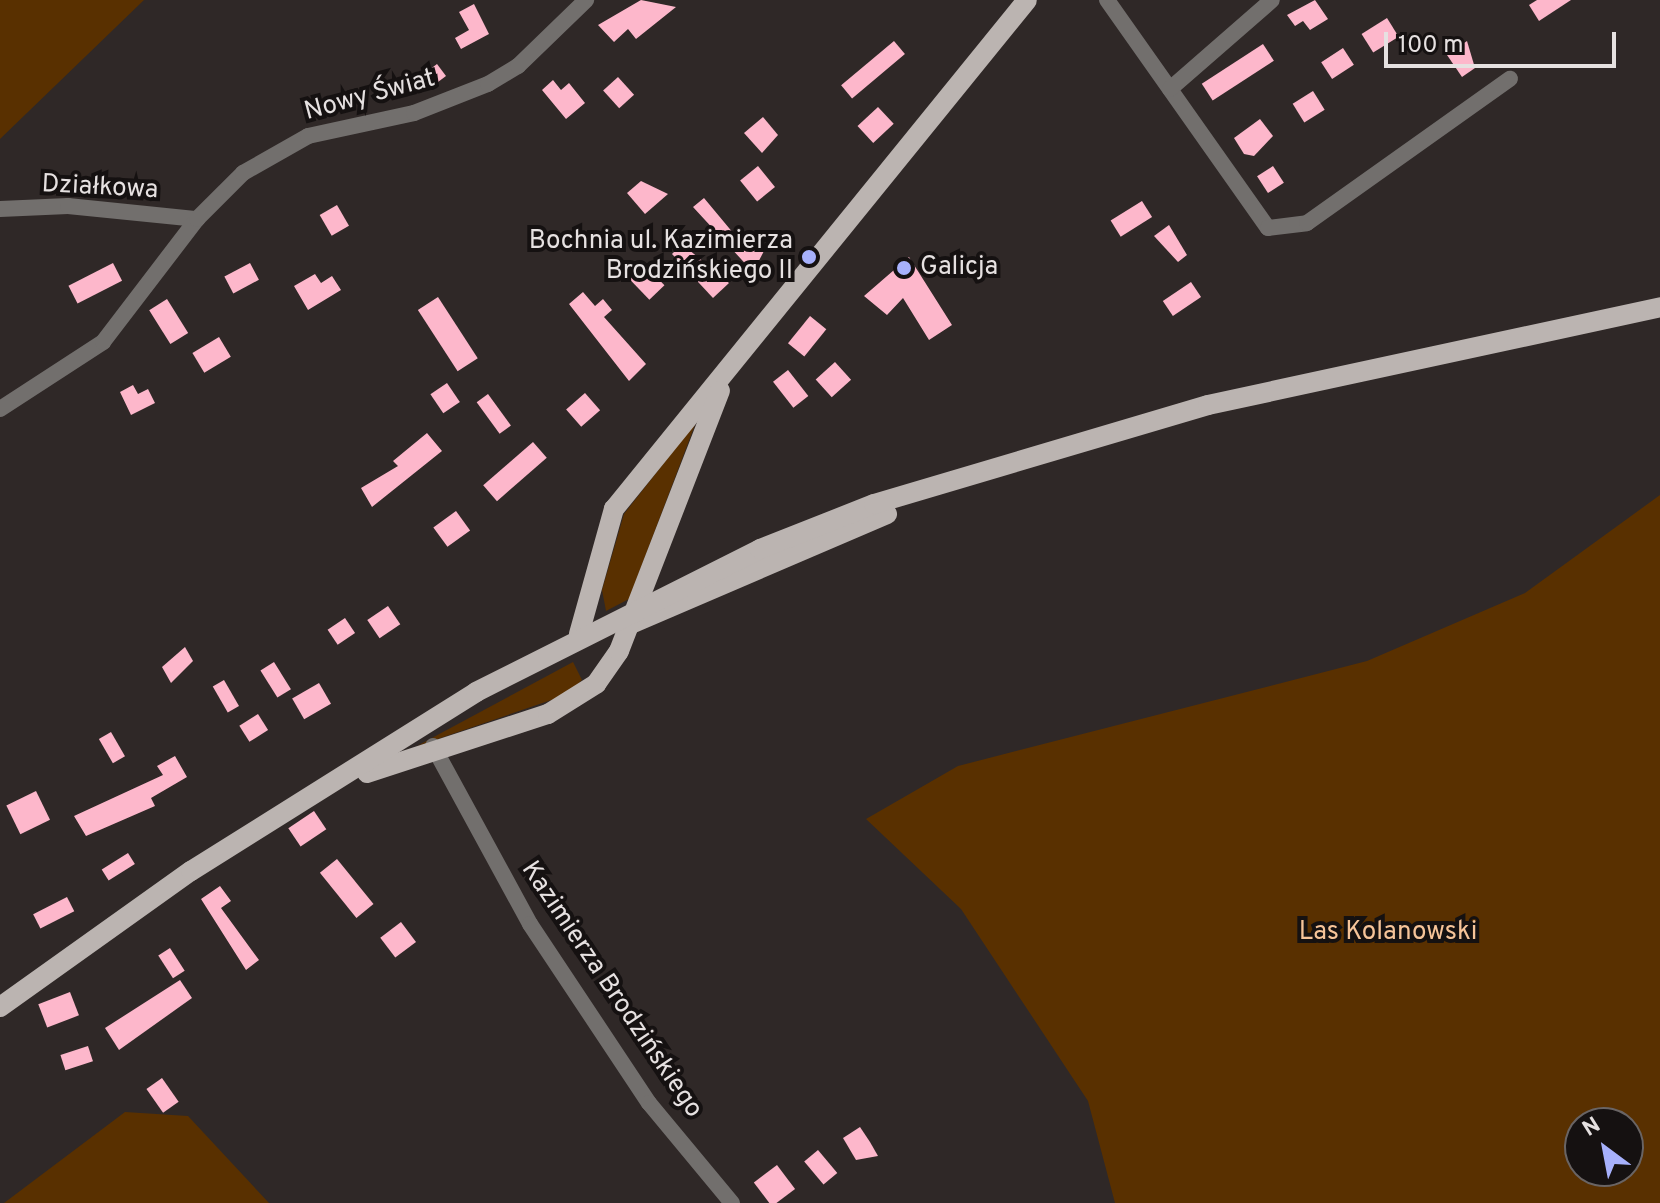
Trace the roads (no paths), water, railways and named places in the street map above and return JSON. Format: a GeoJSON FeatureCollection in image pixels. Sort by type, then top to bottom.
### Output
{"type":"FeatureCollection","features":[{"type":"Feature","properties":{"kind":"main road"},"geometry":{"type":"LineString","coordinates":[[583,639],[608,523],[1027,0]]}},
{"type":"Feature","properties":{"kind":"main road"},"geometry":{"type":"LineString","coordinates":[[0,1007],[102,933],[280,814],[420,729],[583,639],[848,513],[1347,371],[1660,307]]}},
{"type":"Feature","properties":{"kind":"main road"},"geometry":{"type":"LineString","coordinates":[[280,814],[433,746],[563,708],[610,667],[729,370]]}},
{"type":"Feature","properties":{"kind":"main road"},"geometry":{"type":"LineString","coordinates":[[583,639],[600,623],[645,608]]}},
{"type":"Feature","properties":{"kind":"street","name":"Nowy Świat"},"geometry":{"type":"LineString","coordinates":[[0,409],[103,342],[197,219],[243,173],[294,142],[414,113],[488,84],[518,66],[586,0]]}},
{"type":"Feature","properties":{"kind":"street"},"geometry":{"type":"LineString","coordinates":[[1107,0],[1248,208],[1268,228],[1288,231],[1510,79]]}},
{"type":"Feature","properties":{"kind":"street"},"geometry":{"type":"LineString","coordinates":[[1170,89],[1272,0]]}},
{"type":"Feature","properties":{"kind":"street","name":"Działkowa"},"geometry":{"type":"LineString","coordinates":[[0,209],[68,206],[197,219]]}},
{"type":"Feature","properties":{"kind":"street","name":"Kazimierza Brodzińskiego"},"geometry":{"type":"LineString","coordinates":[[433,746],[530,924],[649,1103],[732,1203]]}},
{"type":"Feature","properties":{"kind":"place","name":"Bochnia ul. Kazimierza Brodzińskiego II"},"geometry":{"type":"Point","coordinates":[809,257]}},
{"type":"Feature","properties":{"kind":"place","name":"Galicja"},"geometry":{"type":"Point","coordinates":[904,268]}},
{"type":"Feature","properties":{"kind":"park label","name":"Las Kolanowski"},"geometry":{"type":"Point","coordinates":[1388,933]}}]}
